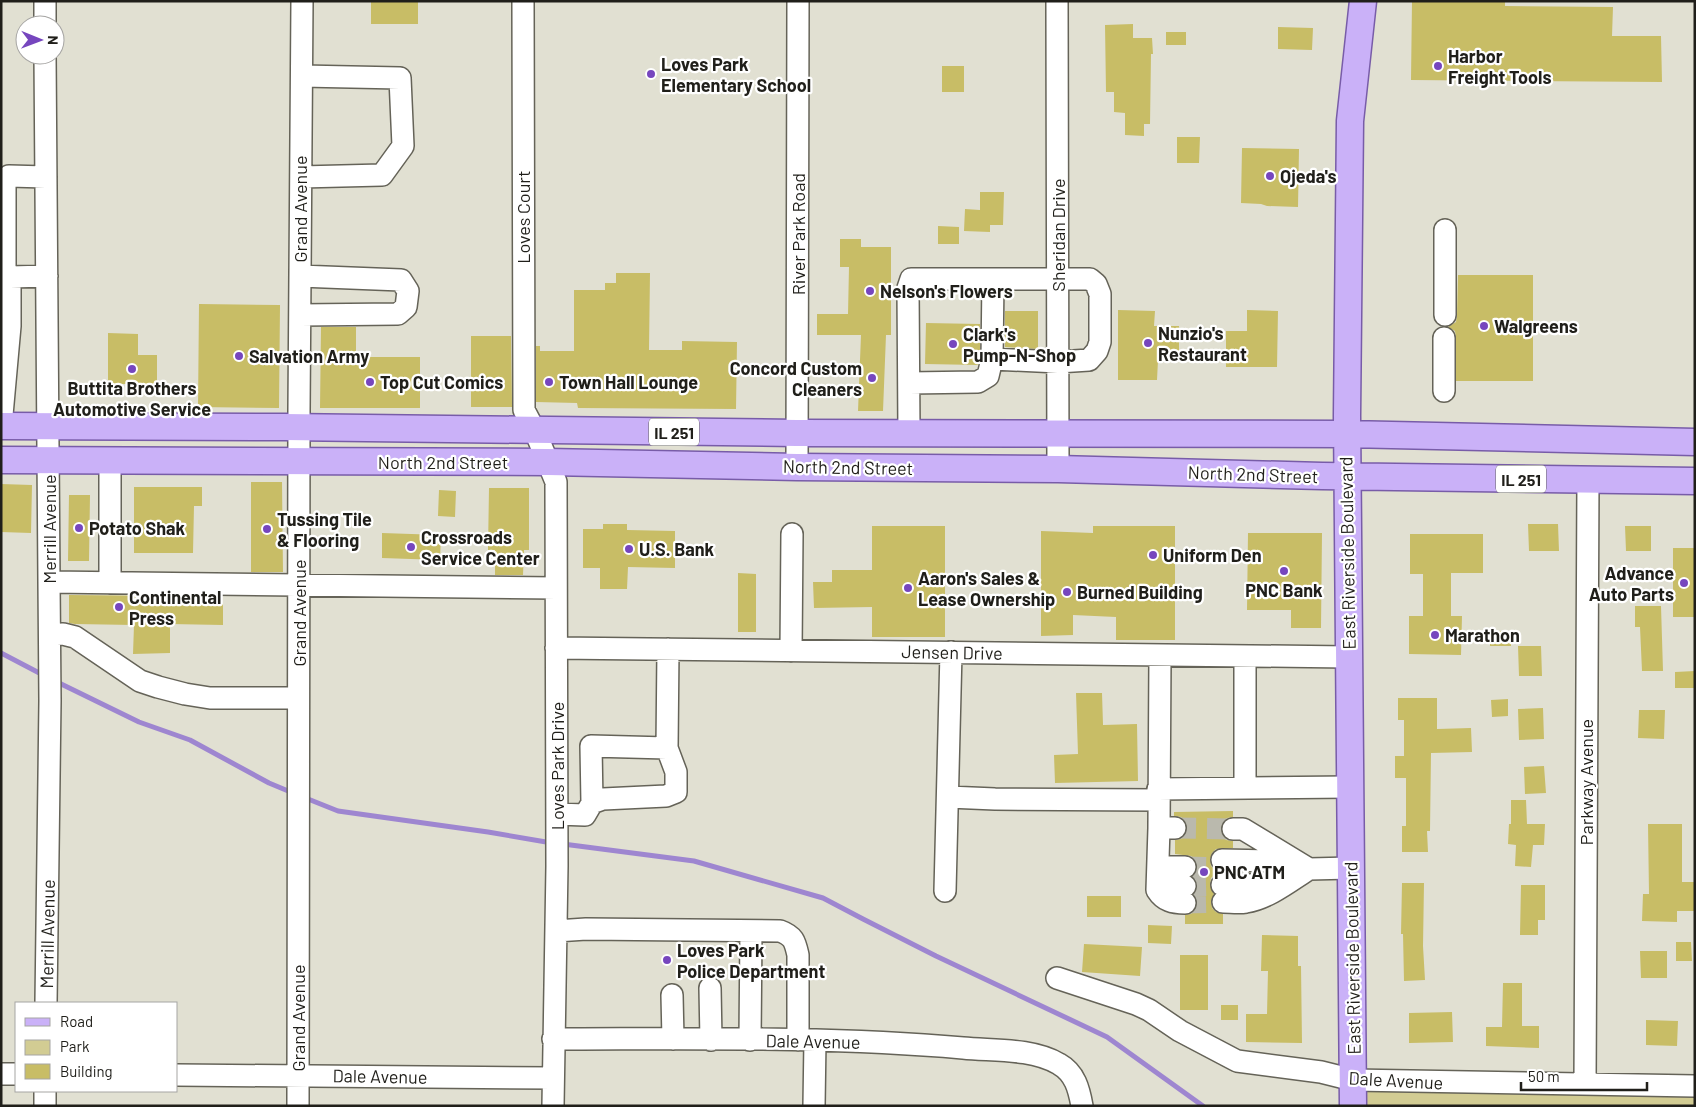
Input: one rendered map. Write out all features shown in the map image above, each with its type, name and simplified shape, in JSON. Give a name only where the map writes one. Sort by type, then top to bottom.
[{"type":"main road","name":"East Riverside Boulevard","points":[[1353,1106],[1346,434],[1350,120],[1363,1]]},
{"type":"main road","name":"North 2nd Street","points":[[1,426],[299,427],[797,433],[1346,434],[1695,442]]},
{"type":"main road","points":[[1662,441],[1662,480]]},
{"type":"main road","name":"North 2nd Street","points":[[1,460],[548,462],[1695,481]]},
{"type":"street","points":[[45,1],[45,15]]},
{"type":"street","name":"Grand Avenue","points":[[298,1106],[298,584],[302,1]]},
{"type":"street","name":"Loves Court","points":[[523,1],[524,410],[535,431]]},
{"type":"street","name":"River Park Road","points":[[797,466],[798,1]]},
{"type":"street","name":"Sheridan Drive","points":[[1057,1],[1058,469]]},
{"type":"street","name":"Merrill Avenue","points":[[45,65],[50,644],[46,1002]]},
{"type":"street","points":[[301,177],[382,175],[404,146],[400,78],[302,76]]},
{"type":"street","points":[[1,426],[10,326],[10,277],[5,272],[5,182],[9,176],[46,177]]},
{"type":"street","points":[[1445,230],[1445,315]]},
{"type":"street","points":[[10,277],[47,276]]},
{"type":"street","points":[[300,276],[401,280],[408,292],[406,307],[398,314],[300,315]]},
{"type":"street","points":[[909,433],[908,288],[911,279],[1090,279],[1096,284],[1100,294],[1100,342],[1097,351],[1089,360],[1058,362],[992,359]]},
{"type":"street","points":[[909,383],[978,382],[988,376],[992,359],[993,279]]},
{"type":"street","points":[[1444,338],[1444,391]]},
{"type":"street","name":"Loves Park Drive","points":[[535,431],[556,482],[557,866],[553,1106]]},
{"type":"street","points":[[110,461],[110,583]]},
{"type":"street","name":"Parkway Avenue","points":[[1585,1084],[1588,480]]},
{"type":"street","points":[[791,651],[792,534]]},
{"type":"street","points":[[49,582],[556,588]]},
{"type":"street","points":[[50,644],[63,634],[75,637],[140,681],[185,694],[210,698],[298,698]]},
{"type":"street","name":"Jensen Drive","points":[[556,648],[1348,657]]},
{"type":"street","points":[[592,803],[602,800],[666,796],[676,792],[676,772],[667,748],[668,649]]},
{"type":"street","points":[[945,890],[951,652]]},
{"type":"street","points":[[1160,655],[1158,794],[1167,828],[1158,875],[1185,881]]},
{"type":"street","points":[[1245,656],[1245,788]]},
{"type":"street","points":[[557,818],[585,815],[592,803],[590,746],[667,748]]},
{"type":"street","points":[[948,797],[995,800],[1158,794],[1245,788],[1350,786]]},
{"type":"street","points":[[1232,829],[1243,829],[1295,868]]},
{"type":"street","points":[[1295,868],[1268,894],[1256,900],[1245,902],[1222,881],[1295,868],[1351,868]]},
{"type":"street","points":[[556,931],[586,929],[780,931],[790,934],[796,944],[798,955],[814,1106]]},
{"type":"street","points":[[750,1040],[751,931]]},
{"type":"street","name":"Dale Avenue","points":[[1057,978],[1136,1004],[1149,1010],[1180,1031],[1238,1061],[1320,1072],[1353,1080],[1695,1086]]},
{"type":"street","points":[[710,988],[711,1040]]},
{"type":"street","points":[[672,995],[673,1039]]},
{"type":"street","name":"Dale Avenue","points":[[553,1039],[807,1040],[941,1046],[1020,1053],[1039,1056],[1069,1071],[1075,1080],[1082,1106]]},
{"type":"street","points":[[1,1074],[15,1074]]},
{"type":"street","name":"Dale Avenue","points":[[178,1075],[553,1078]]},
{"type":"street","points":[[45,1092],[45,1106]]},
{"type":"green space","points":[[1353,1080],[1695,1087],[1695,1106],[1353,1106]]},
{"type":"building","points":[[371,1],[418,1],[418,24],[371,24]]},
{"type":"building","points":[[1412,1],[1505,1],[1505,6],[1613,7],[1612,36],[1661,36],[1662,82],[1411,80]]},
{"type":"building","points":[[1133,24],[1133,38],[1152,38],[1150,124],[1144,124],[1144,136],[1125,135],[1125,113],[1114,112],[1114,92],[1106,92],[1105,25]]},
{"type":"building","points":[[1278,27],[1313,28],[1312,50],[1278,49]]},
{"type":"building","points":[[1166,32],[1186,32],[1186,45],[1166,45]]},
{"type":"building","points":[[942,66],[964,66],[964,92],[942,92]]},
{"type":"building","points":[[1177,137],[1200,137],[1199,163],[1177,163]]},
{"type":"building","name":"Ojeda's","points":[[1242,148],[1299,149],[1298,207],[1241,203]]},
{"type":"building","points":[[980,192],[1004,192],[1003,225],[990,225],[990,232],[964,231],[965,209],[980,210]]},
{"type":"building","points":[[938,226],[959,227],[959,244],[938,244]]},
{"type":"building","name":"Nelson's Flowers","points":[[840,239],[861,239],[861,247],[891,247],[891,335],[886,335],[883,411],[858,411],[861,335],[817,335],[817,314],[848,314],[849,267],[840,267]]},
{"type":"building","points":[[616,273],[650,273],[649,350],[682,350],[682,341],[737,342],[736,409],[578,408],[577,403],[536,402],[536,346],[540,346],[540,351],[574,351],[574,290],[605,290],[605,283],[616,283]]},
{"type":"building","name":"Walgreens","points":[[1458,275],[1533,275],[1533,381],[1456,381],[1455,331],[1448,327],[1456,322]]},
{"type":"building","name":"Salvation Army","points":[[199,304],[280,305],[279,408],[198,407]]},
{"type":"building","name":"Nunzio's Restaurant","points":[[1118,310],[1155,311],[1154,326],[1179,326],[1179,360],[1158,360],[1157,380],[1118,380]]},
{"type":"building","points":[[1247,310],[1278,311],[1277,367],[1226,367],[1226,331],[1247,331]]},
{"type":"building","points":[[1005,311],[1038,311],[1038,349],[1005,347]]},
{"type":"building","name":"Clark's Pump-N-Shop","points":[[926,323],[980,324],[980,357],[978,365],[925,364]]},
{"type":"building","name":"Top Cut Comics","points":[[321,327],[356,327],[356,357],[420,357],[420,408],[320,408]]},
{"type":"building","name":"Buttita Brothers Automotive Service","points":[[108,333],[138,334],[138,355],[157,355],[157,384],[108,384]]},
{"type":"building","points":[[471,336],[511,336],[512,407],[471,407]]},
{"type":"building","name":"Tussing Tile & Flooring","points":[[251,482],[282,482],[283,572],[251,572]]},
{"type":"building","points":[[1,484],[32,485],[31,533],[1,532]]},
{"type":"building","points":[[134,487],[202,487],[202,506],[194,506],[193,553],[134,553]]},
{"type":"building","points":[[489,488],[529,488],[529,550],[524,550],[523,575],[495,575],[495,550],[488,550]]},
{"type":"building","points":[[439,490],[456,491],[455,517],[438,516]]},
{"type":"building","name":"Potato Shak","points":[[69,495],[90,495],[89,561],[68,561]]},
{"type":"building","name":"U.S. Bank","points":[[603,524],[627,524],[627,530],[675,531],[675,568],[628,567],[627,589],[600,589],[600,568],[583,568],[583,529],[603,529]]},
{"type":"building","points":[[1528,524],[1558,524],[1559,551],[1529,551]]},
{"type":"building","name":"Aaron's Sales & Lease Ownership","points":[[872,526],[945,526],[945,637],[872,637],[872,607],[814,608],[813,582],[832,582],[832,570],[872,570]]},
{"type":"building","points":[[1093,526],[1175,526],[1175,640],[1116,640],[1116,617],[1073,615],[1073,635],[1041,636],[1041,531],[1093,533]]},
{"type":"building","points":[[1625,526],[1651,526],[1651,551],[1626,551]]},
{"type":"building","name":"Crossroads Service Center","points":[[382,533],[441,535],[440,560],[382,558]]},
{"type":"building","name":"PNC Bank","points":[[1248,533],[1322,533],[1321,628],[1291,628],[1291,610],[1247,610]]},
{"type":"building","name":"Marathon","points":[[1410,534],[1483,534],[1483,573],[1451,573],[1451,616],[1462,616],[1461,655],[1409,654],[1409,616],[1423,616],[1423,574],[1410,574]]},
{"type":"building","name":"Advance Auto Parts","points":[[1673,548],[1695,548],[1695,617],[1673,617]]},
{"type":"building","points":[[738,573],[756,574],[756,632],[738,632]]},
{"type":"building","name":"Continental Press","points":[[69,595],[169,596],[170,605],[223,604],[223,625],[170,624],[170,653],[133,654],[134,625],[69,623]]},
{"type":"building","points":[[1635,606],[1661,606],[1663,671],[1642,671],[1640,627],[1635,627]]},
{"type":"building","points":[[1490,631],[1511,631],[1511,646],[1490,646]]},
{"type":"building","points":[[1518,646],[1541,646],[1542,676],[1519,676]]},
{"type":"building","points":[[1695,671],[1695,688],[1675,688],[1675,672]]},
{"type":"building","points":[[1076,693],[1102,693],[1103,725],[1137,724],[1138,781],[1055,783],[1054,755],[1078,754]]},
{"type":"building","points":[[1398,698],[1437,698],[1437,729],[1471,728],[1472,752],[1431,753],[1430,831],[1427,831],[1428,852],[1402,852],[1402,826],[1406,826],[1406,778],[1395,778],[1395,756],[1404,756],[1404,720],[1398,720]]},
{"type":"building","points":[[1508,699],[1508,716],[1492,717],[1491,700]]},
{"type":"building","points":[[1543,708],[1544,739],[1519,740],[1518,709]]},
{"type":"building","points":[[1639,710],[1665,710],[1664,739],[1638,738]]},
{"type":"building","points":[[1544,766],[1546,793],[1525,794],[1524,767]]},
{"type":"building","points":[[1511,800],[1526,800],[1527,824],[1545,824],[1544,845],[1533,845],[1531,867],[1515,866],[1516,845],[1508,844],[1509,824],[1511,824]]},
{"type":"building","name":"PNC ATM","points":[[1233,811],[1233,817],[1227,818],[1222,822],[1221,829],[1222,835],[1226,840],[1233,841],[1233,848],[1216,849],[1210,859],[1211,866],[1216,871],[1222,872],[1211,878],[1210,885],[1214,894],[1211,901],[1212,908],[1216,912],[1223,914],[1223,924],[1185,924],[1185,915],[1191,914],[1197,904],[1194,895],[1197,881],[1193,876],[1196,873],[1197,867],[1196,860],[1191,856],[1175,854],[1175,840],[1181,839],[1186,835],[1187,828],[1186,821],[1181,817],[1174,816],[1174,812]]},
{"type":"building","points":[[1648,824],[1682,824],[1682,882],[1695,882],[1695,911],[1677,911],[1677,922],[1642,921],[1643,894],[1649,894]]},
{"type":"building","points":[[1402,883],[1424,883],[1423,946],[1425,980],[1404,981],[1403,934],[1401,934]]},
{"type":"building","points":[[1521,885],[1545,885],[1545,920],[1538,920],[1538,935],[1520,935]]},
{"type":"building","points":[[1087,896],[1121,896],[1121,917],[1087,917]]},
{"type":"building","points":[[1148,925],[1172,926],[1171,944],[1148,943]]},
{"type":"building","points":[[1262,935],[1298,936],[1298,966],[1301,966],[1302,1043],[1246,1042],[1246,1014],[1267,1014],[1268,971],[1261,971]]},
{"type":"building","points":[[1676,942],[1691,942],[1692,961],[1676,961]]},
{"type":"building","points":[[1084,944],[1142,947],[1140,976],[1082,972]]},
{"type":"building","points":[[1640,951],[1667,951],[1667,978],[1641,978]]},
{"type":"building","points":[[1180,955],[1208,955],[1208,1010],[1180,1010]]},
{"type":"building","points":[[1503,983],[1522,983],[1522,1026],[1539,1026],[1539,1048],[1486,1046],[1486,1027],[1502,1027]]},
{"type":"building","points":[[1221,1005],[1238,1005],[1238,1020],[1221,1020]]},
{"type":"building","points":[[1452,1012],[1453,1042],[1409,1043],[1409,1013]]},
{"type":"building","points":[[1646,1020],[1678,1021],[1677,1046],[1646,1045]]},
{"type":"waterway","points":[[1,653],[45,676]]},
{"type":"waterway","points":[[55,681],[139,722],[190,740],[269,783],[293,793]]},
{"type":"waterway","points":[[303,797],[338,811],[552,843]]},
{"type":"waterway","points":[[563,844],[694,861],[823,898],[936,956],[1107,1037],[1203,1106]]},
{"type":"tunnel","points":[[1175,828],[1233,829]]},
{"type":"tunnel","points":[[1185,867],[1222,868]]},
{"type":"tunnel","points":[[1185,886],[1222,885]]},
{"type":"tunnel","points":[[1185,903],[1223,902]]},
{"type":"place","name":"Harbor Freight Tools","points":[[1438,66]]},
{"type":"place","name":"Loves Park Elementary School","points":[[651,74]]},
{"type":"place","name":"Ojeda's","points":[[1270,176]]},
{"type":"place","name":"Nelson's Flowers","points":[[870,291]]},
{"type":"place","name":"Walgreens","points":[[1484,326]]},
{"type":"place","name":"Nunzio's Restaurant","points":[[1148,343]]},
{"type":"place","name":"Clark's Pump-N-Shop","points":[[953,344]]},
{"type":"place","name":"Salvation Army","points":[[239,356]]},
{"type":"place","name":"Buttita Brothers Automotive Service","points":[[132,369]]},
{"type":"place","name":"Concord Custom Cleaners","points":[[872,378]]},
{"type":"place","name":"Top Cut Comics","points":[[370,382]]},
{"type":"place","name":"Town Hall Lounge","points":[[549,382]]},
{"type":"place","name":"Potato Shak","points":[[79,528]]},
{"type":"place","name":"Tussing Tile & Flooring","points":[[267,529]]},
{"type":"place","name":"Crossroads Service Center","points":[[411,547]]},
{"type":"place","name":"U.S. Bank","points":[[629,549]]},
{"type":"place","name":"Uniform Den","points":[[1153,555]]},
{"type":"place","name":"PNC Bank","points":[[1284,571]]},
{"type":"place","name":"Advance Auto Parts","points":[[1684,583]]},
{"type":"place","name":"Aaron's Sales & Lease Ownership","points":[[908,588]]},
{"type":"place","name":"Burned Building","points":[[1067,592]]},
{"type":"place","name":"Continental Press","points":[[119,607]]},
{"type":"place","name":"Marathon","points":[[1435,635]]},
{"type":"place","name":"PNC ATM","points":[[1204,872]]},
{"type":"place","name":"Loves Park Police Department","points":[[667,960]]}]
